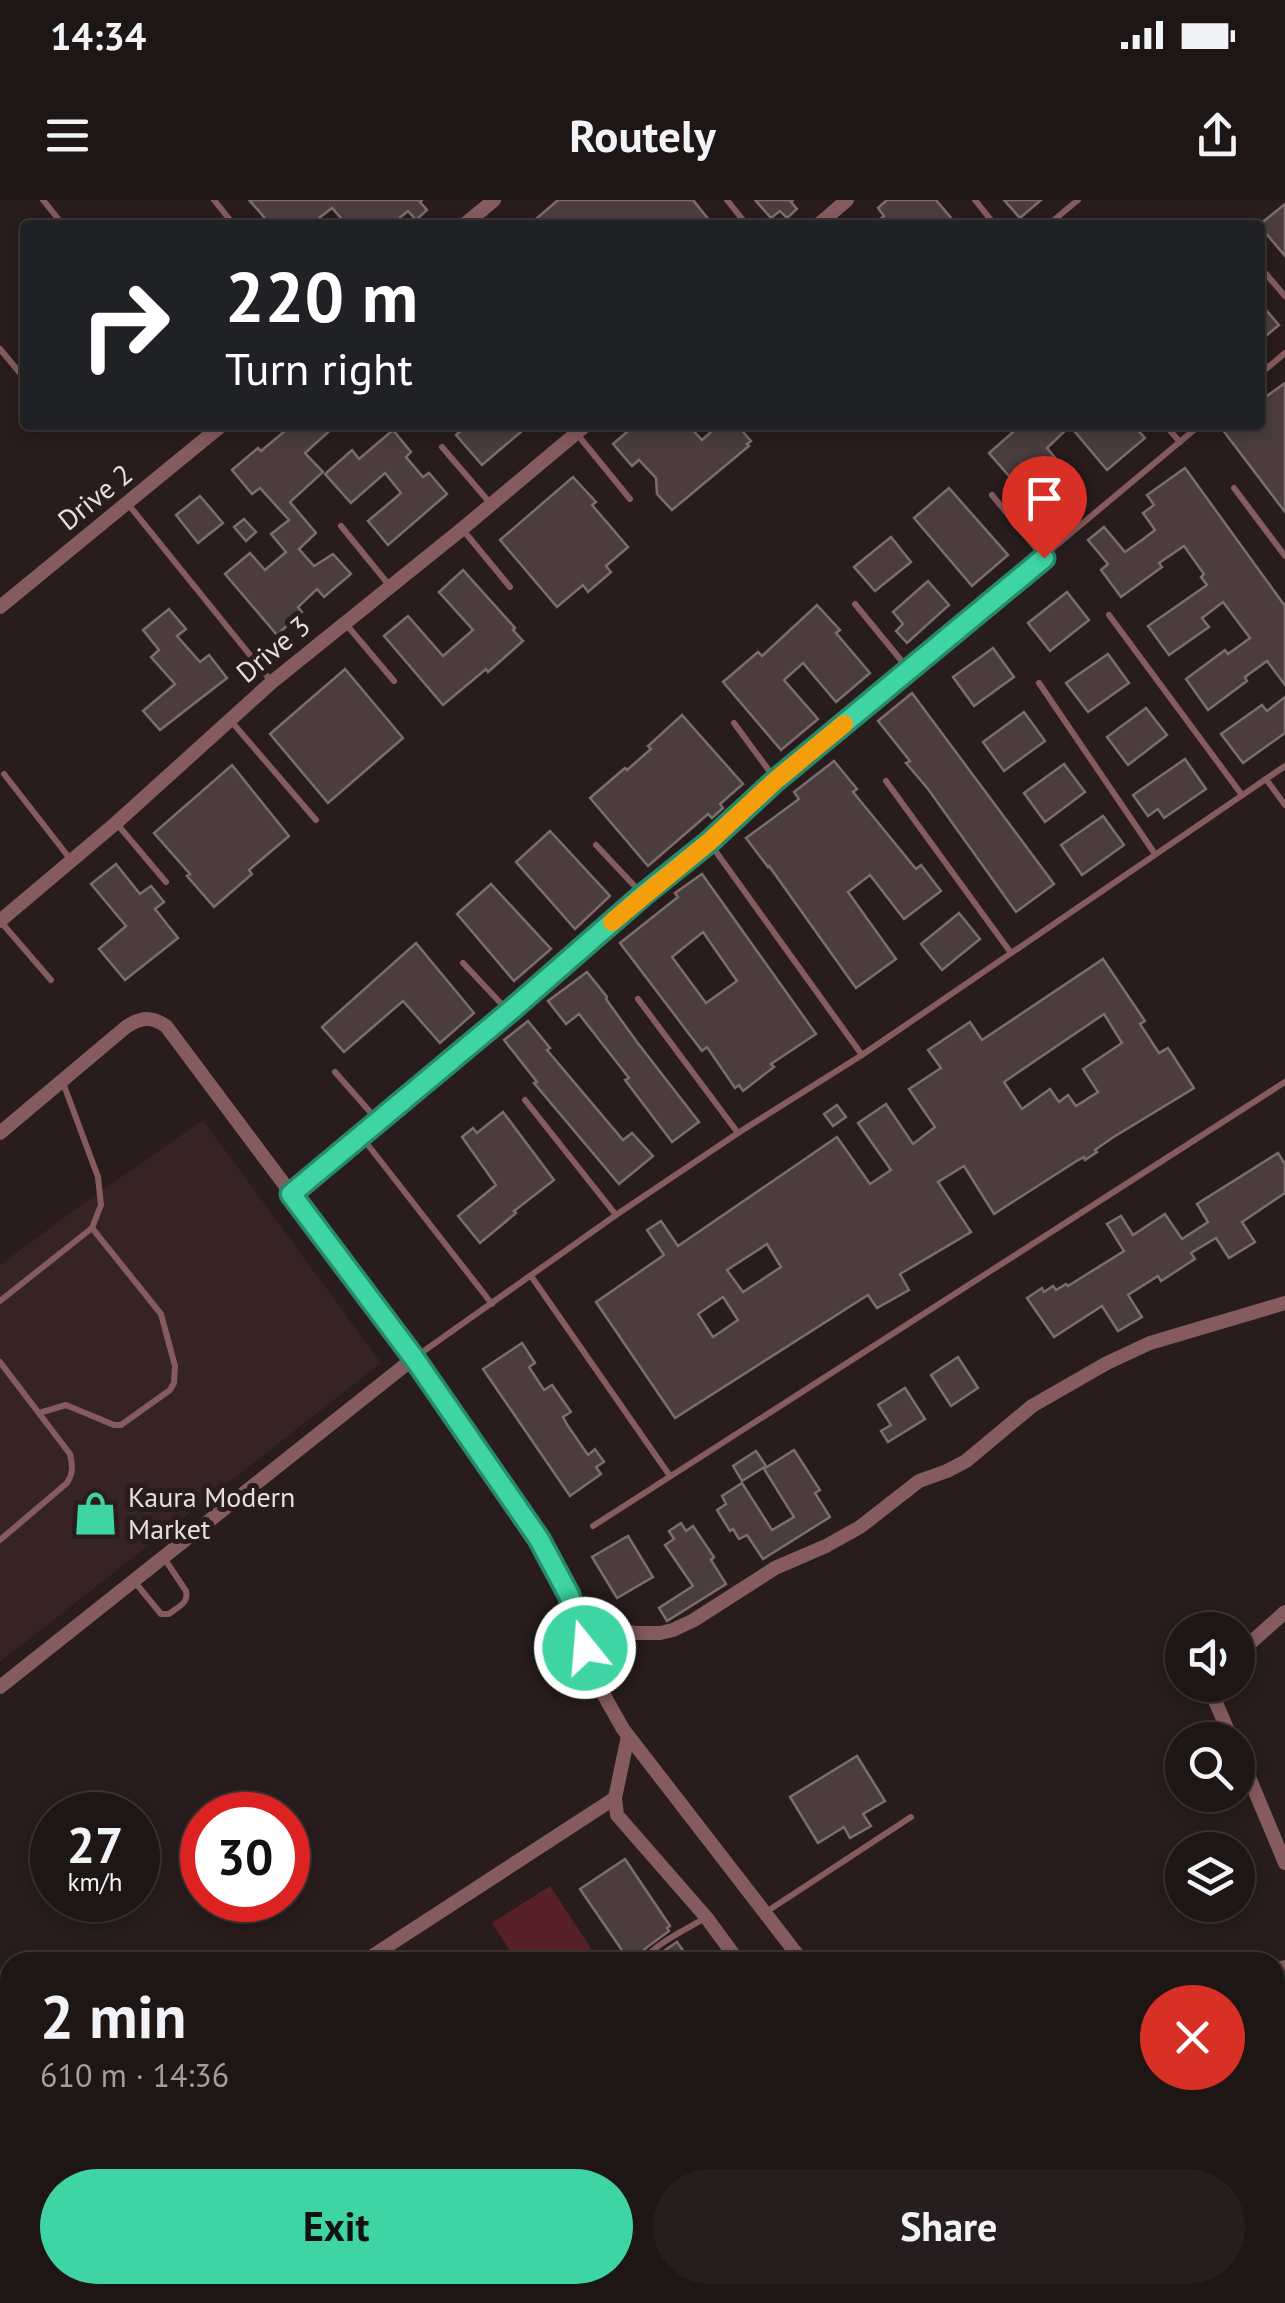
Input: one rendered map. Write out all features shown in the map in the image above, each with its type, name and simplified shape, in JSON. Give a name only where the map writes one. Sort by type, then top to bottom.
[{"type":"street","points":[[470,220],[494,200]]},
{"type":"street","points":[[824,220],[847,200]]},
{"type":"street","name":"Drive 2","points":[[0,607],[216,430]]},
{"type":"street","name":"Drive 3","points":[[0,921],[272,682],[462,530],[579,430]]},
{"type":"street","points":[[0,1133],[126,1027],[139,1019],[158,1020],[166,1026],[414,1358],[539,1539],[569,1595],[601,1690],[628,1736],[795,1952]]},
{"type":"street","points":[[578,1624],[636,1633],[673,1630],[775,1568],[860,1527],[919,1481],[966,1461],[1032,1406],[1107,1363],[1150,1343],[1285,1303]]},
{"type":"street","points":[[0,1687],[414,1358]]},
{"type":"street","points":[[1255,1639],[1285,1612]]},
{"type":"street","points":[[628,1736],[615,1798],[617,1815],[732,1952]]},
{"type":"street","points":[[1255,1792],[1285,1863]]},
{"type":"street","points":[[378,1952],[615,1798]]},
{"type":"lane","points":[[43,200],[59,220]]},
{"type":"lane","points":[[214,200],[230,220]]},
{"type":"lane","points":[[728,200],[744,220]]},
{"type":"lane","points":[[975,200],[991,220]]},
{"type":"lane","points":[[1054,220],[1078,200]]},
{"type":"lane","points":[[1265,273],[1285,296]]},
{"type":"lane","points":[[0,349],[20,373]]},
{"type":"lane","points":[[1265,370],[1285,352]]},
{"type":"lane","points":[[582,430],[630,499]]},
{"type":"lane","points":[[1169,430],[1180,442]]},
{"type":"lane","points":[[291,1194],[1194,430]]},
{"type":"lane","points":[[442,447],[491,504]]},
{"type":"lane","points":[[1234,488],[1285,556]]},
{"type":"lane","points":[[992,495],[1044,558]]},
{"type":"lane","points":[[127,503],[272,682]]},
{"type":"lane","points":[[341,526],[390,586]]},
{"type":"lane","points":[[462,530],[510,586]]},
{"type":"lane","points":[[855,604],[909,670]]},
{"type":"lane","points":[[1109,615],[1242,795]]},
{"type":"lane","points":[[344,622],[394,681]]},
{"type":"lane","points":[[1039,682],[1155,854]]},
{"type":"lane","points":[[230,720],[316,820]]},
{"type":"lane","points":[[734,723],[776,780]]},
{"type":"lane","points":[[414,1358],[616,1215],[862,1055],[1285,766]]},
{"type":"lane","points":[[4,774],[71,861]]},
{"type":"lane","points":[[1266,779],[1285,805]]},
{"type":"lane","points":[[886,780],[1010,953]]},
{"type":"lane","points":[[116,823],[166,882]]},
{"type":"lane","points":[[709,842],[862,1055]]},
{"type":"lane","points":[[596,845],[643,895]]},
{"type":"lane","points":[[0,921],[51,980]]},
{"type":"lane","points":[[463,963],[509,1012]]},
{"type":"lane","points":[[638,998],[738,1134]]},
{"type":"lane","points":[[335,1072],[379,1122]]},
{"type":"lane","points":[[0,1301],[92,1228],[101,1205],[98,1178],[62,1080]]},
{"type":"lane","points":[[593,1526],[1285,1082]]},
{"type":"lane","points":[[526,1100],[616,1215]]},
{"type":"lane","points":[[361,1136],[492,1304]]},
{"type":"lane","points":[[39,1412],[66,1405],[121,1425],[170,1390],[174,1383],[175,1366],[162,1314],[92,1228]]},
{"type":"lane","points":[[531,1276],[670,1476]]},
{"type":"lane","points":[[0,1362],[70,1454],[72,1476],[0,1540]]},
{"type":"lane","points":[[133,1580],[164,1615],[169,1614],[186,1600],[186,1591],[164,1556]]},
{"type":"lane","points":[[765,1913],[911,1817]]},
{"type":"lane","points":[[651,1952],[706,1917]]},
{"type":"shaded area","name":"Kaura Modern Market","points":[[203,1120],[381,1363],[0,1662],[0,1265]]},
{"type":"shaded area","points":[[550,1886],[593,1952],[511,1952],[492,1923]]},
{"type":"building","points":[[249,200],[422,200],[427,210],[416,220],[408,211],[397,220],[343,220],[332,208],[316,220],[267,220]]},
{"type":"building","points":[[558,200],[693,200],[709,220],[535,220]]},
{"type":"building","points":[[755,200],[793,200],[797,209],[787,218],[780,211],[771,218]]},
{"type":"building","points":[[887,200],[936,200],[953,220],[879,220],[884,216],[878,208]]},
{"type":"building","points":[[1004,200],[1041,200],[1020,218]]},
{"type":"building","points":[[1285,204],[1285,256],[1265,232],[1265,220]]},
{"type":"building","points":[[1265,309],[1279,325],[1265,337]]},
{"type":"building","points":[[1285,383],[1285,512],[1223,430],[1265,430],[1265,397]]},
{"type":"building","points":[[286,430],[330,430],[305,453],[323,472],[290,502],[316,533],[299,549],[314,566],[333,554],[351,574],[324,597],[317,589],[298,607],[302,612],[277,635],[225,574],[250,553],[265,570],[286,552],[271,534],[289,520],[260,488],[252,494],[232,470],[258,448],[261,451]]},
{"type":"building","points":[[393,430],[411,452],[406,457],[423,477],[429,473],[447,494],[388,545],[368,521],[401,493],[385,473],[351,503],[325,474],[352,450],[359,459]]},
{"type":"building","points":[[462,430],[523,430],[482,465],[456,435]]},
{"type":"building","points":[[629,430],[693,430],[702,440],[713,430],[741,430],[751,441],[672,510],[657,494],[656,478],[639,460],[632,466],[613,444]]},
{"type":"building","points":[[1015,430],[1066,430],[1047,448],[1084,492],[1048,521],[989,453]]},
{"type":"building","points":[[1073,430],[1138,430],[1145,438],[1107,470]]},
{"type":"building","points":[[1185,468],[1285,606],[1285,685],[1267,661],[1208,710],[1186,679],[1225,650],[1228,654],[1250,638],[1223,602],[1202,618],[1209,627],[1169,655],[1148,626],[1207,585],[1201,577],[1204,574],[1184,546],[1121,597],[1101,570],[1108,564],[1088,540],[1104,527],[1125,552],[1142,540],[1155,530],[1143,513],[1154,505],[1147,495]]},
{"type":"building","points":[[573,477],[628,547],[606,566],[611,572],[588,592],[583,585],[557,607],[500,540]]},
{"type":"building","points":[[949,488],[1008,555],[972,586],[914,518]]},
{"type":"building","points":[[200,496],[223,523],[198,543],[176,515]]},
{"type":"building","points":[[244,519],[256,532],[246,541],[234,527]]},
{"type":"building","points":[[891,537],[911,562],[875,591],[854,567]]},
{"type":"building","points":[[463,570],[523,641],[443,705],[384,636],[408,616],[443,656],[473,630],[439,592]]},
{"type":"building","points":[[928,581],[949,605],[907,643],[896,631],[903,624],[893,612]]},
{"type":"building","points":[[1067,592],[1089,620],[1050,651],[1028,623]]},
{"type":"building","points":[[817,605],[870,673],[836,702],[803,663],[784,680],[818,719],[781,750],[723,682],[758,652],[762,656]]},
{"type":"building","points":[[169,609],[186,629],[177,636],[200,662],[209,655],[227,678],[160,730],[143,711],[175,684],[151,657],[159,650],[143,630]]},
{"type":"building","points":[[993,648],[1014,677],[974,706],[953,677]]},
{"type":"building","points":[[1108,654],[1129,683],[1088,712],[1066,683]]},
{"type":"building","points":[[345,669],[403,738],[328,803],[270,734]]},
{"type":"building","points":[[912,693],[1054,884],[1016,912],[878,721]]},
{"type":"building","points":[[1285,697],[1285,733],[1243,763],[1221,734],[1262,705],[1267,711]]},
{"type":"building","points":[[1146,708],[1167,735],[1128,765],[1107,737]]},
{"type":"building","points":[[1024,712],[1045,741],[1004,771],[983,742]]},
{"type":"building","points":[[682,715],[743,784],[720,804],[723,808],[712,818],[708,814],[648,866],[590,798],[651,749],[648,746]]},
{"type":"building","points":[[1185,759],[1206,789],[1164,818],[1158,809],[1148,816],[1133,795]]},
{"type":"building","points":[[834,761],[857,789],[853,792],[916,869],[921,865],[941,891],[904,919],[870,875],[848,892],[896,959],[856,988],[746,838],[799,799],[794,792]]},
{"type":"building","points":[[1064,764],[1085,792],[1045,822],[1024,793]]},
{"type":"building","points":[[232,765],[289,836],[214,907],[154,833]]},
{"type":"building","points":[[1103,816],[1124,845],[1082,875],[1061,845]]},
{"type":"building","points":[[550,831],[610,896],[575,929],[516,862]]},
{"type":"building","points":[[116,864],[140,894],[151,886],[164,902],[155,909],[178,938],[125,980],[99,949],[126,926],[91,884]]},
{"type":"building","points":[[702,874],[816,1034],[771,1064],[774,1067],[743,1091],[739,1085],[735,1088],[707,1047],[702,1051],[620,943],[678,897],[675,893]],"holes":[[[703,932],[737,981],[706,1003],[672,957]]]},
{"type":"building","points":[[491,884],[551,949],[514,981],[457,914]]},
{"type":"building","points":[[959,913],[980,939],[942,970],[921,944]]},
{"type":"building","points":[[416,943],[474,1013],[440,1043],[403,1001],[344,1052],[322,1027]]},
{"type":"building","points":[[1103,959],[1145,1021],[1140,1024],[1159,1053],[1168,1048],[1194,1088],[994,1214],[964,1166],[938,1182],[971,1232],[900,1274],[909,1290],[877,1308],[868,1295],[675,1418],[596,1302],[664,1255],[647,1230],[661,1221],[678,1246],[837,1137],[870,1184],[891,1170],[858,1123],[886,1104],[913,1144],[935,1127],[909,1089],[941,1068],[928,1050],[970,1022],[982,1040]],"holes":[[[1104,1014],[1122,1043],[1083,1069],[1098,1092],[1076,1106],[1068,1095],[1059,1102],[1050,1089],[1022,1109],[1004,1082]],[[767,1244],[781,1267],[743,1292],[727,1270]],[[723,1297],[738,1320],[713,1337],[698,1314]]]},
{"type":"building","points":[[587,972],[699,1122],[672,1142],[579,1014],[566,1024],[548,1001]]},
{"type":"building","points":[[528,1021],[550,1048],[547,1050],[623,1140],[632,1133],[653,1156],[619,1184],[534,1083],[537,1082],[504,1040]]},
{"type":"building","points":[[837,1105],[846,1117],[833,1126],[824,1114]]},
{"type":"building","points":[[503,1112],[554,1180],[480,1243],[458,1216],[496,1185],[462,1137],[473,1128],[477,1133]]},
{"type":"building","points":[[1278,1153],[1285,1164],[1285,1193],[1242,1222],[1255,1242],[1229,1258],[1216,1238],[1191,1253],[1195,1259],[1161,1281],[1158,1276],[1128,1295],[1142,1317],[1118,1331],[1102,1306],[1054,1337],[1027,1298],[1042,1288],[1044,1292],[1053,1286],[1056,1290],[1068,1286],[1124,1251],[1107,1224],[1121,1216],[1133,1235],[1165,1214],[1182,1239],[1208,1222],[1197,1204]]},
{"type":"building","points":[[522,1343],[535,1363],[529,1367],[544,1390],[552,1385],[571,1412],[563,1417],[568,1426],[588,1455],[595,1449],[604,1462],[596,1467],[601,1474],[570,1496],[483,1369]]},
{"type":"building","points":[[958,1357],[978,1388],[951,1406],[931,1375]]},
{"type":"building","points":[[905,1388],[925,1419],[888,1442],[881,1431],[891,1425],[878,1405]]},
{"type":"building","points":[[794,1450],[820,1490],[815,1493],[830,1517],[763,1559],[747,1535],[739,1539],[733,1529],[730,1531],[717,1510],[726,1504],[722,1496],[742,1483],[772,1530],[794,1517],[764,1469]]},
{"type":"building","points":[[756,1451],[766,1466],[742,1481],[733,1466]]},
{"type":"building","points":[[681,1523],[686,1531],[693,1526],[726,1584],[667,1621],[659,1608],[693,1586],[665,1545],[674,1539],[669,1531]]},
{"type":"building","points":[[628,1536],[653,1577],[617,1598],[592,1557]]},
{"type":"building","points":[[857,1756],[885,1801],[863,1814],[871,1826],[850,1838],[844,1827],[818,1843],[790,1797]]},
{"type":"building","points":[[625,1859],[670,1926],[669,1931],[641,1952],[623,1952],[580,1889]]},
{"type":"building","points":[[677,1942],[684,1952],[662,1952]]},
{"type":"slow traffic","points":[[612,922],[844,724]]},
{"type":"place","name":"Kaura Modern Market","points":[[95,1513]]},
{"type":"route","points":[[585,1648],[569,1595],[539,1539],[414,1358],[291,1194],[709,842],[776,780],[1044,558]]}]
